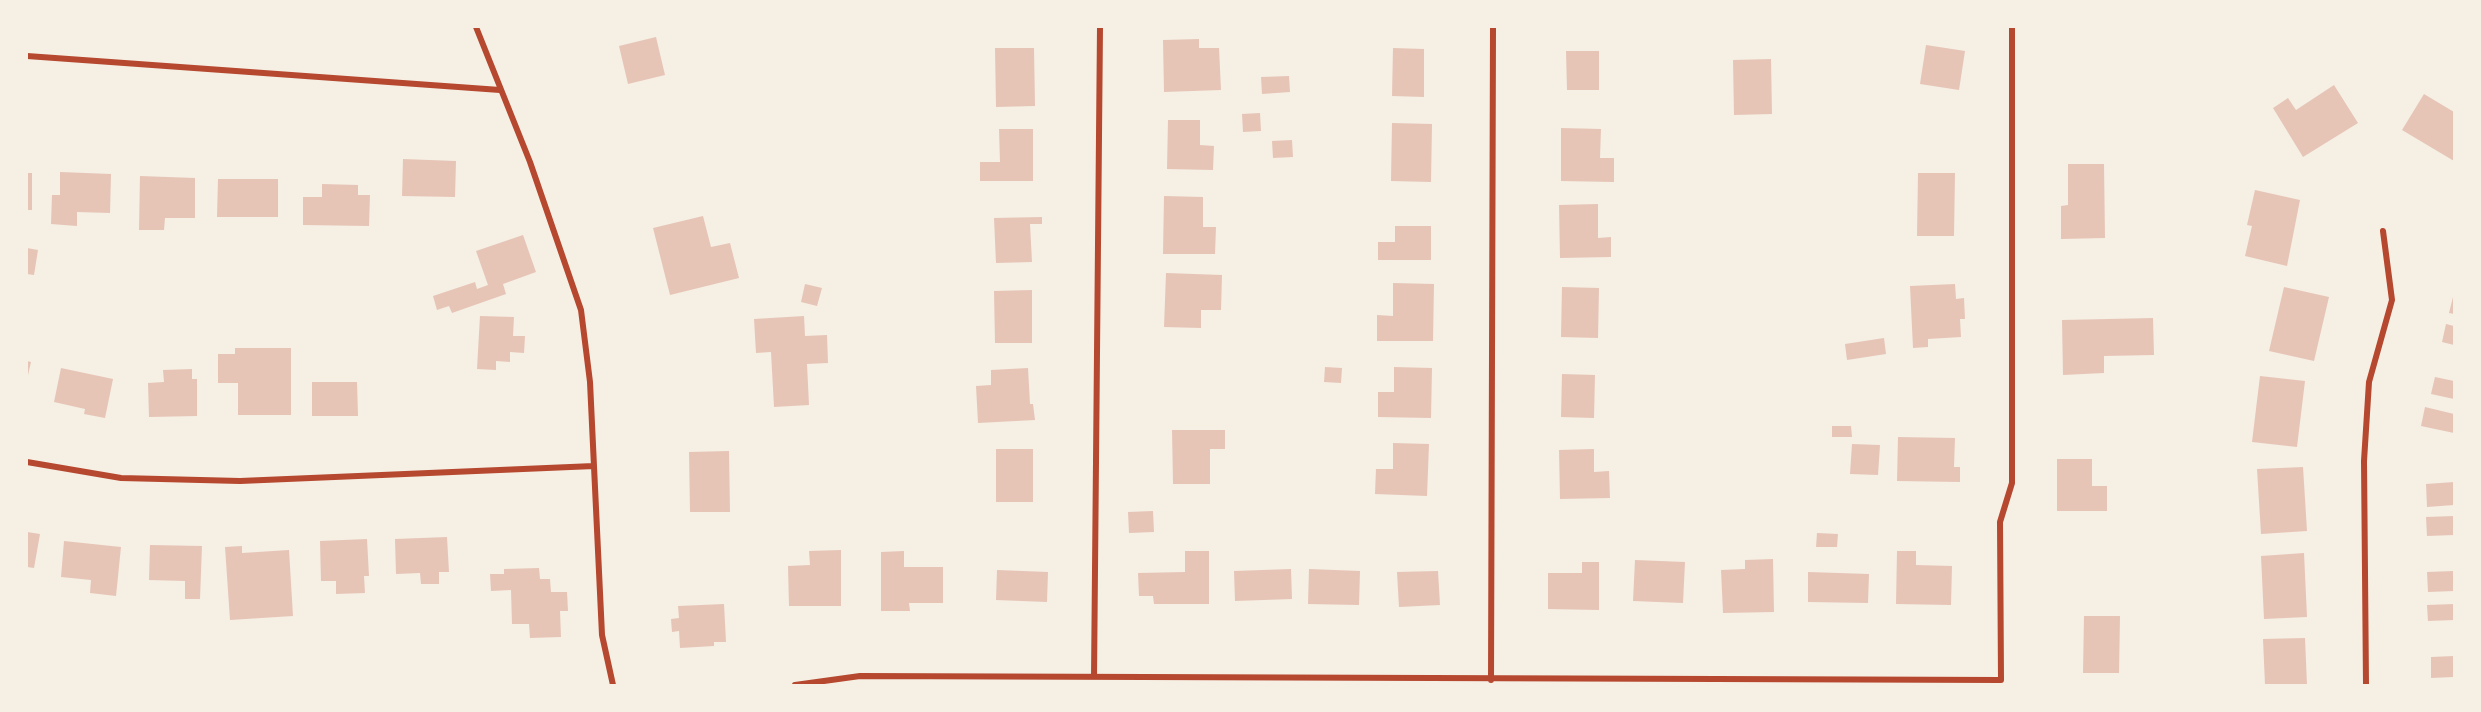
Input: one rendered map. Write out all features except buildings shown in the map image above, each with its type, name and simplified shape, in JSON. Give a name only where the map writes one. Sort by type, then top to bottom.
[{"type":"street","points":[[476,27],[530,162],[580,310],[590,382],[602,635],[613,685]]},
{"type":"street","points":[[1094,677],[1100,27]]},
{"type":"street","points":[[1491,680],[1493,27]]},
{"type":"street","points":[[795,685],[860,676],[2001,680],[2000,522],[2012,483],[2012,27]]},
{"type":"street","points":[[27,56],[500,90]]},
{"type":"street","points":[[2366,685],[2365,449],[2370,382],[2392,300],[2383,231]]},
{"type":"street","points":[[27,462],[121,477],[240,481],[594,466]]}]
